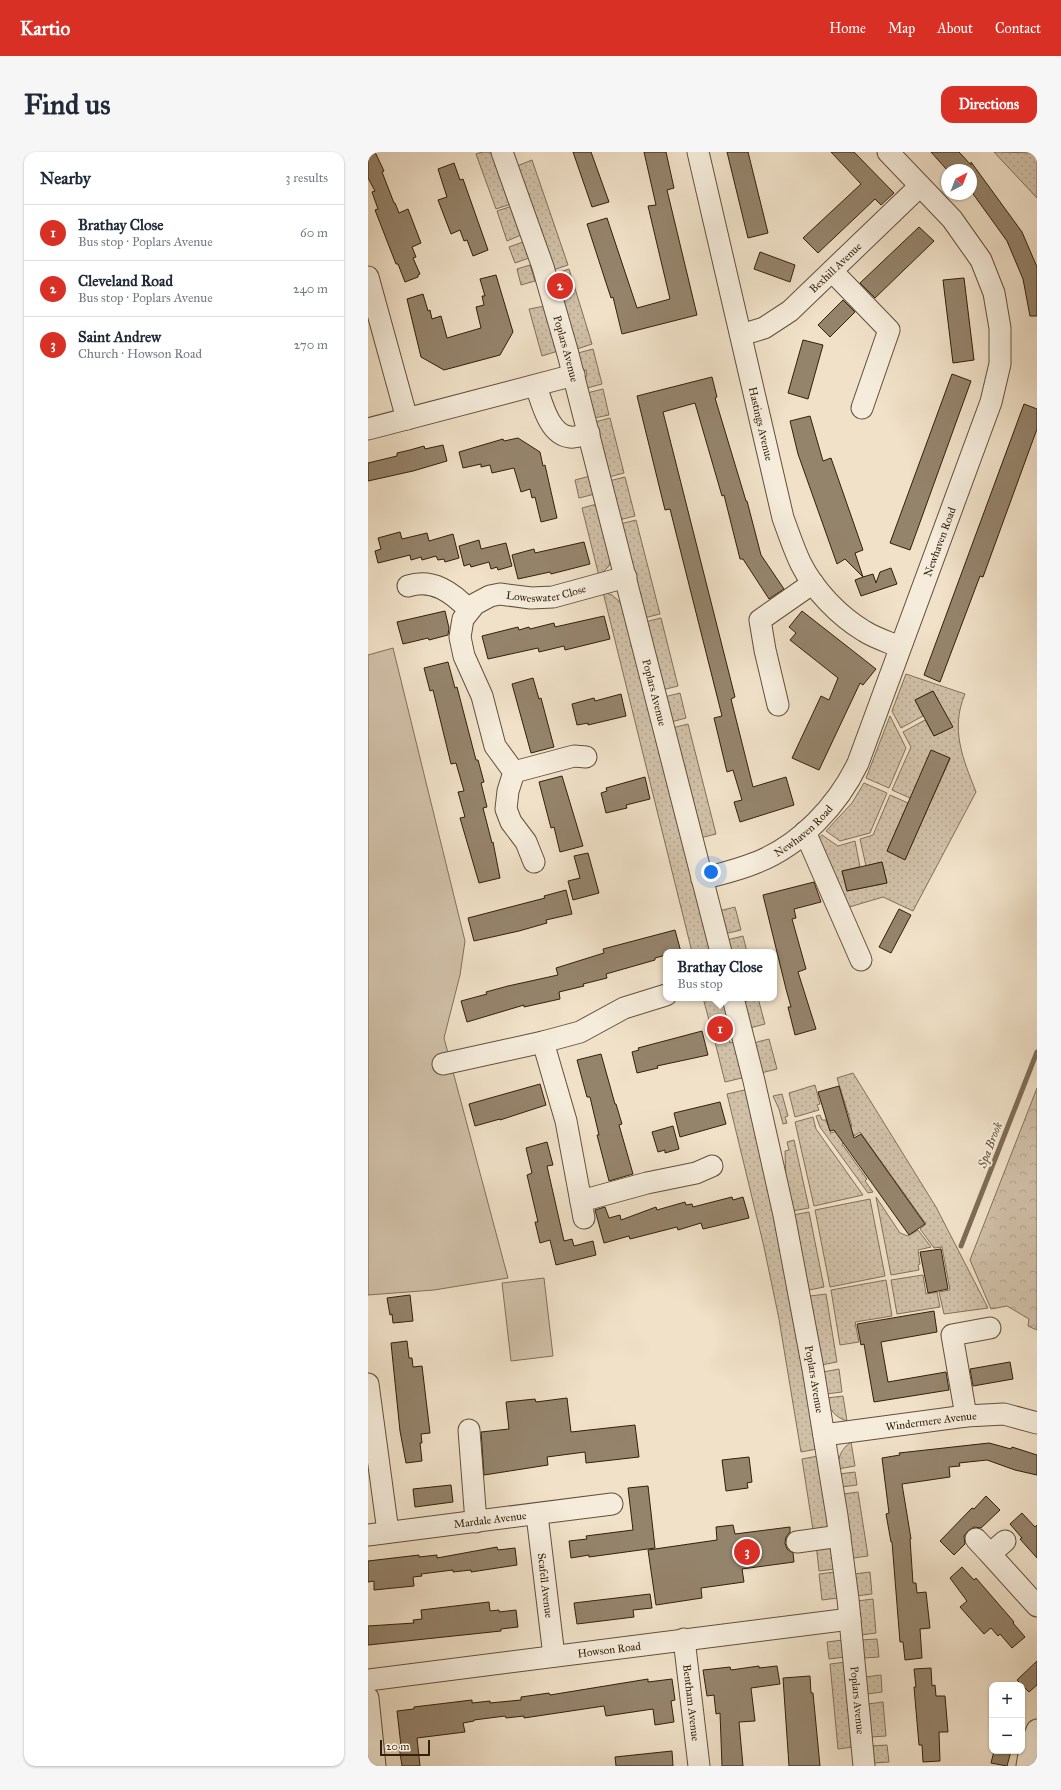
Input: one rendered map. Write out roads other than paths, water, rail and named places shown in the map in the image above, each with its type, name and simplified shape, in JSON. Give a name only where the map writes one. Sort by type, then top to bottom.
[{"type":"street","name":"Poplars Avenue","points":[[502,152],[543,267],[574,375],[720,949]]},
{"type":"street","name":"Hastings Avenue","points":[[698,152],[784,518],[802,566],[814,583],[848,620],[865,632],[900,647]]},
{"type":"street","name":"Newhaven Road","points":[[702,879],[757,863],[781,849],[805,832],[831,807],[852,775],[991,402],[1000,364],[1000,328],[994,293],[981,260],[952,219],[888,152]]},
{"type":"street","name":"Bexhill Avenue","points":[[741,335],[764,328],[790,311],[920,186]]},
{"type":"street","points":[[832,271],[889,330],[862,408]]},
{"type":"street","points":[[368,278],[407,419]]},
{"type":"street","points":[[368,429],[574,375]]},
{"type":"street","points":[[536,386],[547,417],[560,432],[571,437],[589,433]]},
{"type":"street","name":"Loweswater Close","points":[[469,610],[490,596],[510,594],[542,598],[574,592],[626,577]]},
{"type":"street","points":[[405,588],[424,583],[444,589],[469,610],[463,619],[461,627],[461,646],[482,696],[495,746],[514,772]]},
{"type":"street","points":[[778,704],[765,650],[760,620],[814,583]]},
{"type":"street","points":[[514,772],[574,756],[586,757]]},
{"type":"street","points":[[514,772],[508,791],[506,809],[511,822],[526,842],[535,866]]},
{"type":"street","points":[[805,832],[861,960]]},
{"type":"street","points":[[455,1061],[543,1042],[580,1032],[624,1008],[663,996]]},
{"type":"street","name":"Poplars Avenue","points":[[734,1001],[754,1081],[784,1215],[824,1435],[840,1536],[850,1619],[864,1766]]},
{"type":"street","points":[[543,1042],[566,1121],[582,1209],[647,1183],[696,1173],[714,1164]]},
{"type":"street","points":[[966,1416],[952,1335],[990,1328]]},
{"type":"street","points":[[368,1392],[378,1534]]},
{"type":"street","name":"Windermere Avenue","points":[[824,1435],[966,1416],[1004,1414],[1037,1422]]},
{"type":"street","points":[[469,1430],[476,1522]]},
{"type":"street","name":"Mardale Avenue","points":[[378,1534],[537,1515],[612,1504]]},
{"type":"street","name":"Scafell Avenue","points":[[537,1515],[554,1656]]},
{"type":"street","points":[[797,1542],[840,1536]]},
{"type":"street","points":[[976,1539],[998,1547],[1037,1606]]},
{"type":"street","name":"Howson Road","points":[[368,1680],[850,1619]]},
{"type":"street","name":"Bentham Avenue","points":[[684,1639],[699,1766]]},
{"type":"street","points":[[368,1698],[375,1766]]},
{"type":"street","points":[[1028,1766],[1030,1748],[1037,1730]]},
{"type":"waterway","name":"Spa Brook","points":[[961,1246],[1037,1052]]},
{"type":"place","name":"Cleveland Road","points":[[560,286]]},
{"type":"place","name":"Brathay Close","points":[[720,1029]]},
{"type":"place","name":"Saint Andrew","points":[[747,1552]]}]
